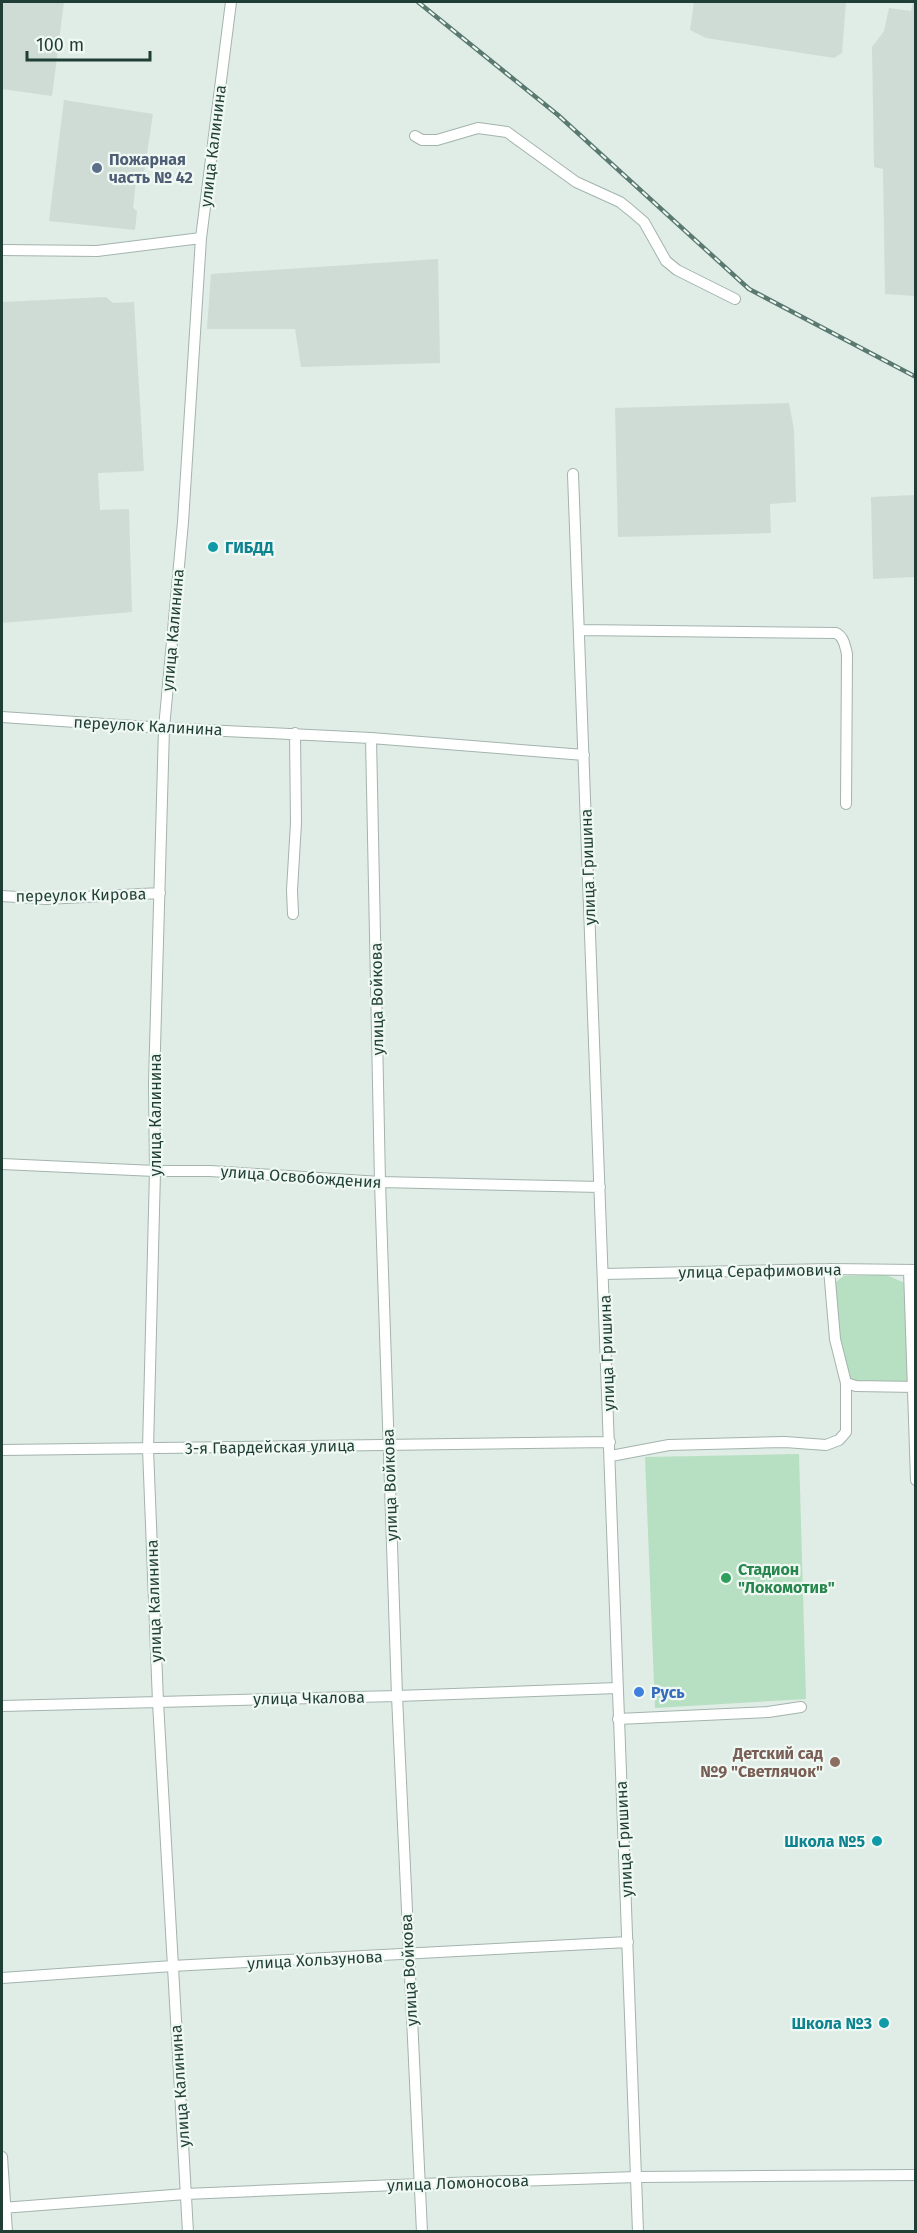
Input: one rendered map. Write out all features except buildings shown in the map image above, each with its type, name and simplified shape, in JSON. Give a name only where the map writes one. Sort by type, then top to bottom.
[{"type":"street","name":"улица Калинина","points":[[188,2232],[158,1702],[148,1449],[155,1171],[154,1083],[164,728],[183,522],[201,238],[231,2]]},
{"type":"street","points":[[416,136],[426,140],[437,140],[478,128],[507,132],[576,182],[620,201],[644,222],[666,261],[677,270],[735,299]]},
{"type":"street","points":[[2,250],[97,251],[201,238]]},
{"type":"street","name":"улица Гришина","points":[[573,474],[638,2232]]},
{"type":"street","points":[[580,630],[836,633],[845,645],[847,654],[846,804]]},
{"type":"street","name":"переулок Калинина","points":[[2,717],[164,728],[295,733],[584,755]]},
{"type":"street","points":[[293,914],[296,823],[295,733]]},
{"type":"street","name":"улица Войкова","points":[[371,738],[380,1182],[397,1696],[422,2232]]},
{"type":"street","name":"переулок Кирова","points":[[2,896],[46,899],[160,893]]},
{"type":"street","name":"улица Освобождения","points":[[2,1164],[155,1171],[210,1171],[380,1182],[600,1187]]},
{"type":"street","points":[[610,1456],[669,1445],[785,1442],[826,1445],[839,1440],[846,1432],[846,1383],[835,1339],[829,1269]]},
{"type":"street","name":"улица Серафимовича","points":[[604,1274],[829,1269],[912,1270]]},
{"type":"street","points":[[912,1270],[915,1480]]},
{"type":"street","points":[[846,1383],[914,1388]]},
{"type":"street","name":"3-я Гвардейская улица","points":[[2,1450],[610,1442]]},
{"type":"street","name":"улица Чкалова","points":[[2,1706],[617,1688]]},
{"type":"street","points":[[618,1719],[768,1712],[801,1707]]},
{"type":"street","name":"улица Хользунова","points":[[2,1978],[172,1966],[628,1942]]},
{"type":"street","points":[[2,2157],[3,2208],[7,2232]]},
{"type":"street","name":"улица Ломоносова","points":[[3,2208],[186,2194],[420,2184],[637,2177],[915,2175]]},
{"type":"shaded area","points":[[2,2],[64,2],[52,96],[2,89]]},
{"type":"shaded area","points":[[694,2],[846,2],[842,53],[834,58],[706,38],[690,30]]},
{"type":"shaded area","points":[[913,2],[916,2],[915,296],[885,294],[883,169],[874,167],[872,47],[884,31],[889,8],[911,11]]},
{"type":"shaded area","points":[[64,100],[153,114],[144,173],[137,172],[133,208],[137,211],[135,230],[49,221]]},
{"type":"shaded area","points":[[438,259],[440,363],[301,367],[295,329],[207,329],[211,274]]},
{"type":"shaded area","points":[[106,297],[113,303],[134,302],[144,471],[98,473],[100,510],[129,509],[132,612],[2,623],[2,302]]},
{"type":"shaded area","points":[[789,403],[794,430],[796,502],[770,504],[771,533],[618,537],[615,408]]},
{"type":"shaded area","points":[[915,495],[915,577],[873,579],[871,497]]},
{"type":"green space","points":[[886,1275],[905,1283],[909,1382],[859,1383],[849,1378],[842,1362],[835,1283],[843,1276]]},
{"type":"green space","name":"Стадион \"Локомотив\"","points":[[799,1454],[806,1699],[655,1708],[645,1457]]},
{"type":"railway","points":[[418,2],[558,115],[749,289],[916,377]]},
{"type":"place","name":"Пожарная часть № 42","points":[[97,168]]},
{"type":"place","name":"ГИБДД","points":[[213,547]]},
{"type":"place","name":"Стадион \"Локомотив\"","points":[[726,1578]]},
{"type":"place","name":"Русь","points":[[639,1692]]},
{"type":"place","name":"Детский сад №9 \"Светлячок\"","points":[[835,1762]]},
{"type":"place","name":"Школа №5","points":[[877,1841]]},
{"type":"place","name":"Школа №3","points":[[884,2023]]}]
